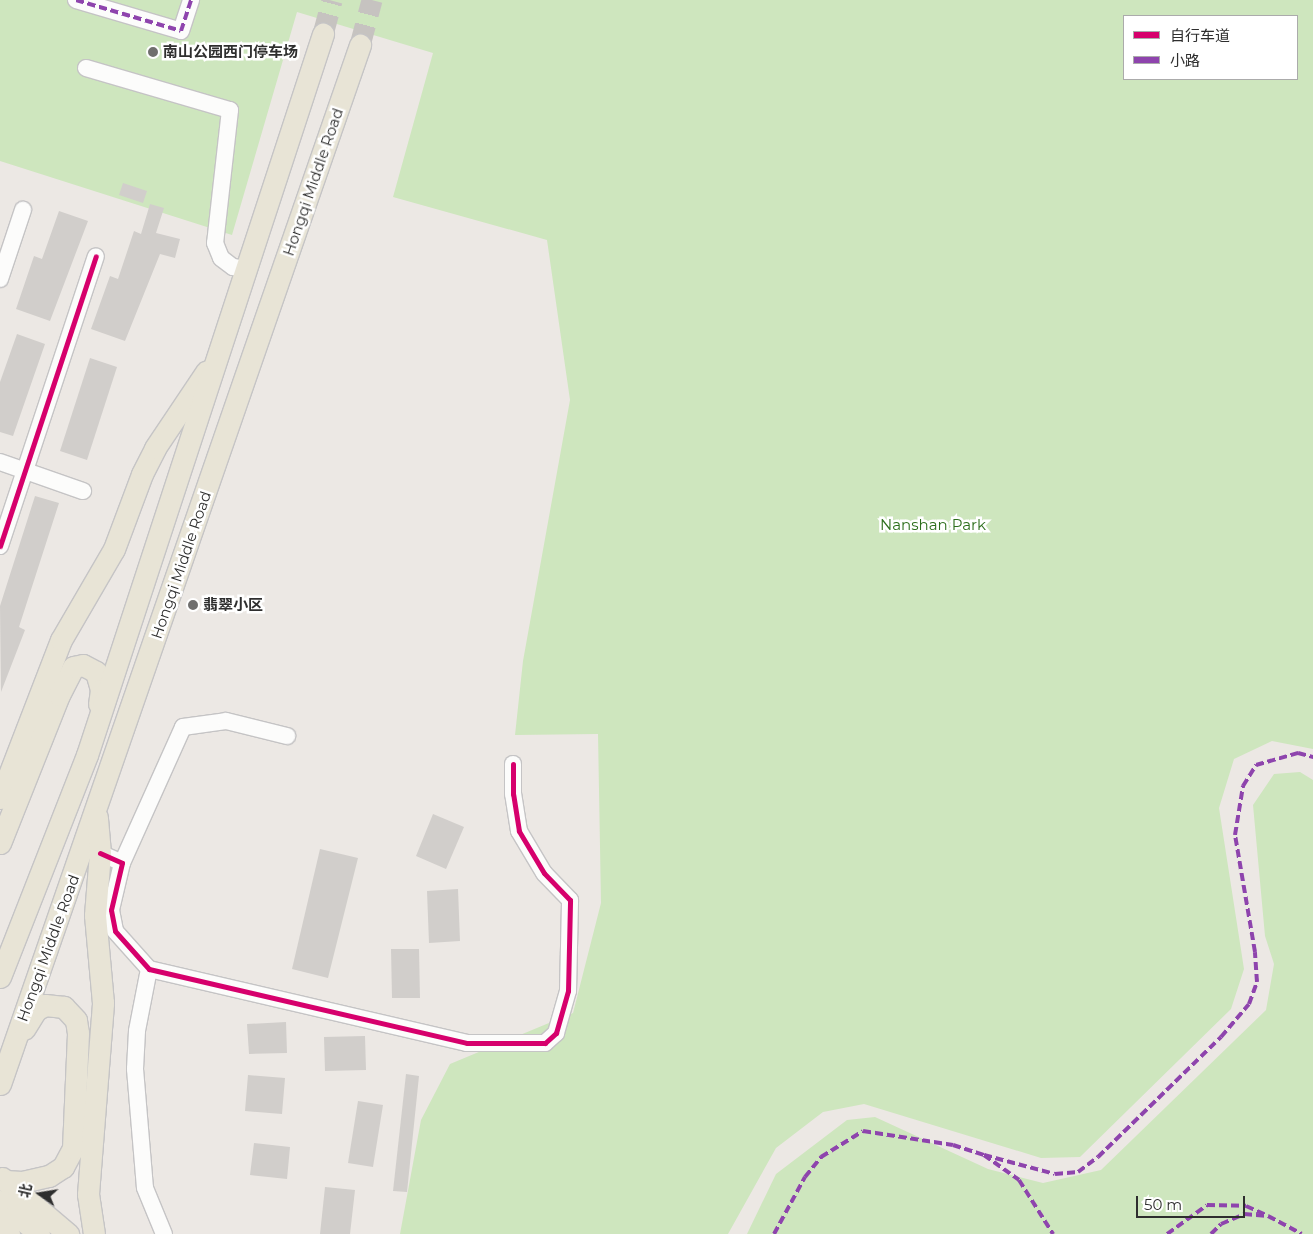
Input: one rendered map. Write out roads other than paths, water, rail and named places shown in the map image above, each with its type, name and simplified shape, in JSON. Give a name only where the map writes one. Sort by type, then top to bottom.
[{"type":"main road","name":"Hongqi Middle Road","points":[[0,976],[87,755],[248,269],[323,34]]},
{"type":"main road","name":"Hongqi Middle Road","points":[[0,1084],[97,812],[360,45]]},
{"type":"main road","points":[[0,798],[61,640],[114,550],[142,474],[155,448],[221,349]]},
{"type":"main road","points":[[0,843],[62,688],[74,667],[80,665],[93,668],[101,690],[87,755]]},
{"type":"main road","points":[[94,1234],[88,1194],[103,1003],[95,915],[100,854],[97,812]]},
{"type":"main road","points":[[2,1186],[49,1176],[64,1167],[70,1158],[74,1136],[78,1033],[74,1015],[59,1005],[41,1007],[15,1038]]},
{"type":"main road","points":[[2,1186],[39,1234]]},
{"type":"main road","points":[[2,1186],[68,1234]]},
{"type":"main road","points":[[0,1216],[9,1234]]},
{"type":"street","points":[[76,0],[181,31],[191,0]]},
{"type":"street","points":[[86,68],[230,110],[215,243],[221,258],[233,267],[248,269]]},
{"type":"street","points":[[0,279],[24,210]]},
{"type":"street","points":[[0,546],[27,471],[96,256]]},
{"type":"street","points":[[0,462],[83,491]]},
{"type":"street","points":[[287,736],[226,721],[183,726],[122,863],[113,897],[112,922],[115,932],[150,969],[467,1043],[545,1043],[556,1032],[568,991],[570,900],[544,873],[519,831],[513,794],[514,764]]},
{"type":"street","points":[[100,854],[122,863]]},
{"type":"street","points":[[150,969],[137,1030],[135,1069],[145,1188],[164,1234]]},
{"type":"tunnel","points":[[323,34],[332,0]]},
{"type":"tunnel","points":[[360,45],[372,0]]},
{"type":"place","name":"南山公园西门停车场","points":[[153,52]]},
{"type":"place","name":"翡翠小区","points":[[193,605]]},
{"type":"park label","name":"Nanshan Park","points":[[933,525]]}]
